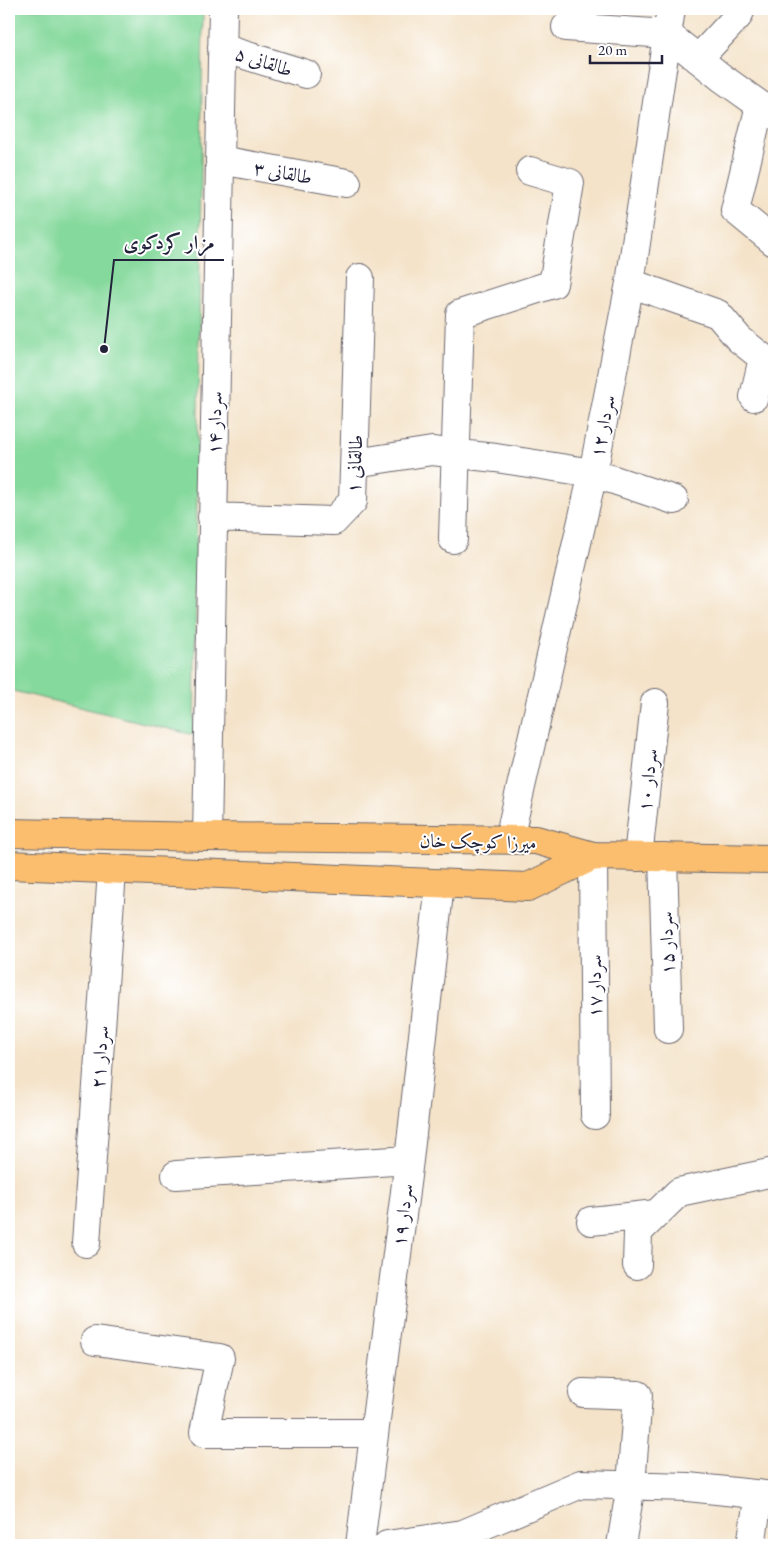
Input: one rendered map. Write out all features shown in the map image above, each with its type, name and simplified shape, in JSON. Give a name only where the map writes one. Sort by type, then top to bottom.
[{"type":"main road","name":"میرزا کوچک خان","points":[[9,834],[207,838],[536,840],[593,856]]},
{"type":"main road","points":[[322,838],[325,879]]},
{"type":"main road","name":"میرزا کوچک خان","points":[[9,865],[528,888],[593,856]]},
{"type":"main road","points":[[593,856],[774,860]]},
{"type":"street","name":"سردار ۱۴","points":[[207,838],[223,9]]},
{"type":"street","points":[[698,59],[738,16],[741,9]]},
{"type":"street","points":[[566,27],[669,21],[698,59],[767,110],[735,210],[774,242]]},
{"type":"street","name":"سردار ۱۲","points":[[509,840],[593,473],[630,283],[669,21]]},
{"type":"street","name":"طالقانی ۵","points":[[222,48],[306,74]]},
{"type":"street","name":"طالقانی ۳","points":[[220,160],[348,183]]},
{"type":"street","points":[[452,539],[460,314],[553,284],[570,183],[530,171]]},
{"type":"street","name":"طالقانی ۱","points":[[212,517],[334,521],[353,501],[360,278]]},
{"type":"street","points":[[630,283],[718,314],[739,339],[762,358],[754,397]]},
{"type":"street","points":[[355,463],[432,451],[593,473],[674,500]]},
{"type":"street","name":"سردار ۱۰","points":[[651,857],[655,703]]},
{"type":"street","name":"سردار ۱۷","points":[[593,856],[595,1115]]},
{"type":"street","name":"سردار ۱۵","points":[[651,857],[668,1029]]},
{"type":"street","name":"سردار ۲۱","points":[[86,1243],[112,871]]},
{"type":"street","name":"سردار ۱۹","points":[[360,1545],[409,1160],[440,884]]},
{"type":"street","points":[[176,1175],[409,1160]]},
{"type":"street","points":[[637,1265],[638,1232],[678,1192],[774,1172]]},
{"type":"street","points":[[591,1221],[656,1214]]},
{"type":"street","points":[[96,1341],[220,1358],[204,1433],[374,1433]]},
{"type":"street","points":[[583,1393],[638,1395],[631,1486],[621,1545]]},
{"type":"street","points":[[403,1544],[463,1534],[581,1484],[688,1487],[767,1495],[751,1545]]},
{"type":"green space","points":[[9,9],[203,9],[194,735],[9,690]]},
{"type":"place","name":"مزار کردکوی","points":[[104,349]]}]
